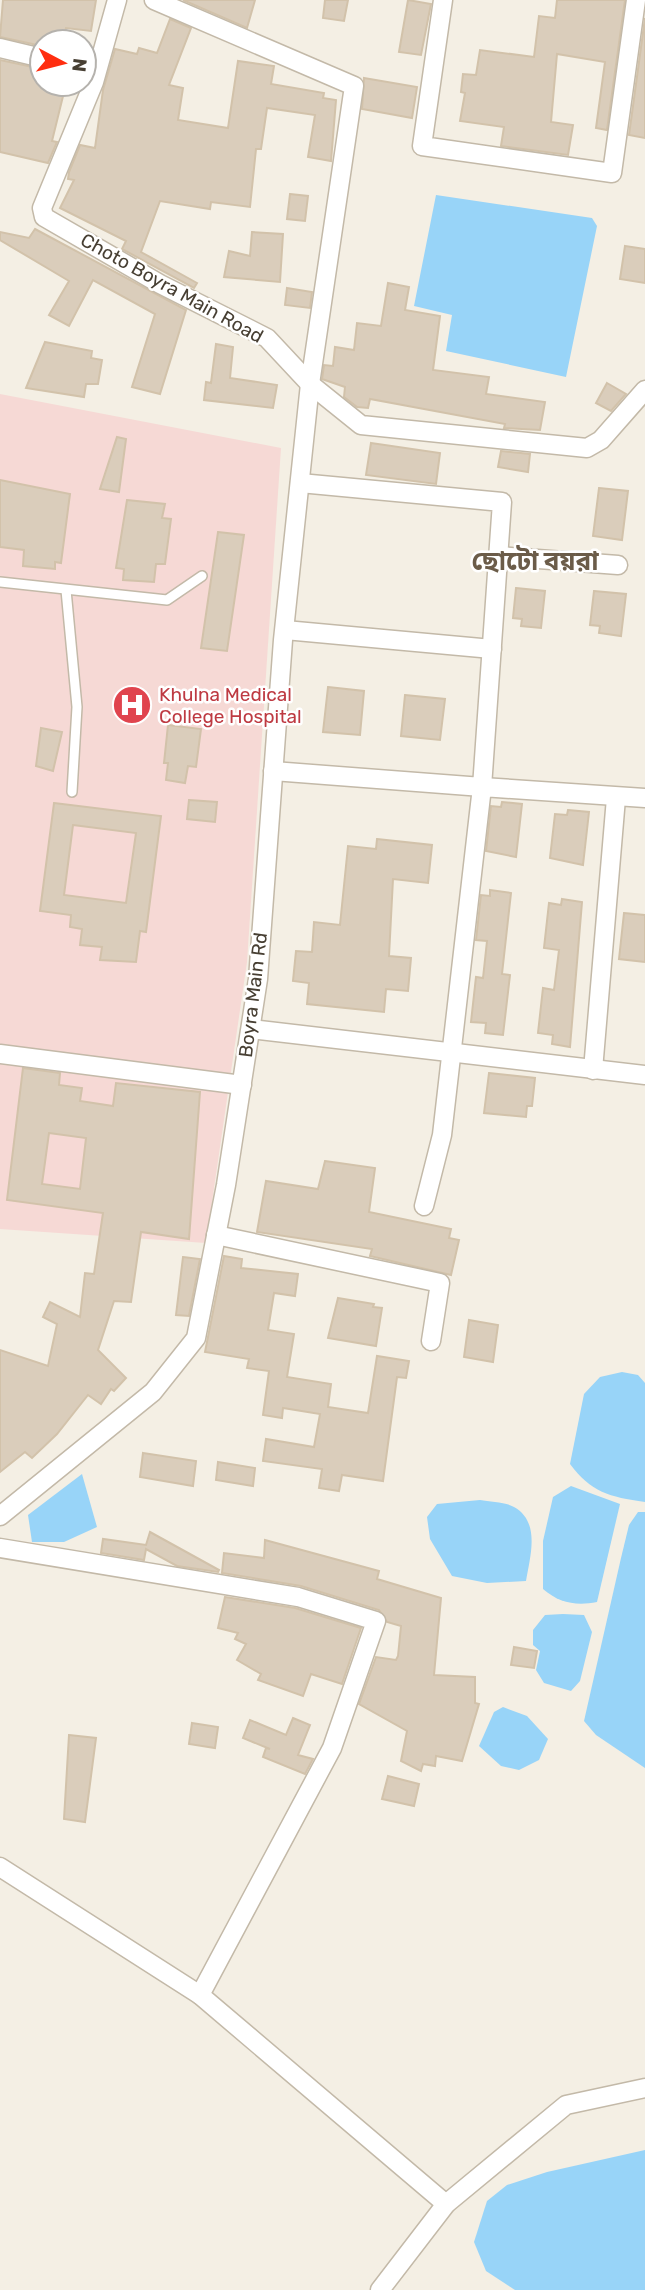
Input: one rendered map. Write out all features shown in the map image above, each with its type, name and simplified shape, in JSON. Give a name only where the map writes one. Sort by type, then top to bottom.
[{"type":"street","name":"Choto Boyra Main Road","points":[[98,50],[117,0]]},
{"type":"street","name":"Boyra Main Rd","points":[[0,1516],[153,1392],[195,1338],[216,1235],[258,979],[285,630],[310,384],[354,86],[154,0]]},
{"type":"street","points":[[443,0],[422,146],[612,173],[638,6]]},
{"type":"street","points":[[0,48],[28,55]]},
{"type":"street","name":"Choto Boyra Main Road","points":[[81,98],[41,214],[160,284],[267,338],[310,384],[361,425],[587,448],[601,440],[645,390]]},
{"type":"street","points":[[300,483],[502,502],[482,787],[449,1051],[442,1135],[424,1206]]},
{"type":"street","points":[[498,556],[618,565]]},
{"type":"street","points":[[285,630],[492,649]]},
{"type":"street","points":[[273,771],[645,798]]},
{"type":"street","points":[[593,1070],[616,798]]},
{"type":"street","points":[[251,1029],[645,1075]]},
{"type":"street","points":[[0,1054],[242,1085]]},
{"type":"street","points":[[216,1235],[440,1283],[431,1341]]},
{"type":"street","points":[[0,1548],[298,1597],[376,1621],[332,1748],[200,1995]]},
{"type":"street","points":[[0,1867],[200,1995],[446,2204]]},
{"type":"street","points":[[380,2290],[446,2204],[565,2105],[645,2088]]},
{"type":"lane","points":[[0,582],[167,600],[202,576]]},
{"type":"lane","points":[[66,590],[78,707],[72,792]]},
{"type":"shaded area","name":"Khulna Medical College Hospital","points":[[0,394],[281,448],[247,962],[206,1243],[0,1229]]},
{"type":"water","points":[[436,195],[592,218],[597,226],[566,377],[446,351],[452,315],[414,306]]},
{"type":"water","points":[[622,1372],[638,1375],[645,1383],[645,1502],[602,1492],[586,1481],[570,1464],[584,1394],[600,1377]]},
{"type":"water","points":[[82,1474],[97,1527],[64,1542],[32,1542],[28,1515]]},
{"type":"water","points":[[571,1486],[620,1504],[597,1602],[568,1602],[555,1598],[543,1589],[543,1541],[553,1497]]},
{"type":"water","points":[[480,1500],[511,1505],[528,1522],[532,1541],[526,1581],[487,1583],[452,1576],[430,1539],[427,1517],[437,1504]]},
{"type":"water","points":[[638,1512],[645,1512],[645,1768],[596,1735],[584,1721],[629,1525]]},
{"type":"water","points":[[545,1615],[584,1615],[592,1632],[580,1681],[571,1691],[544,1683],[536,1670],[540,1651],[533,1645],[533,1630]]},
{"type":"water","points":[[503,1707],[527,1716],[548,1739],[539,1760],[519,1770],[501,1766],[479,1746],[494,1712]]},
{"type":"water","points":[[645,2150],[645,2290],[515,2290],[486,2271],[474,2242],[487,2201],[507,2185],[547,2172]]},
{"type":"building","points":[[3,0],[96,0],[91,28],[28,28],[28,43],[0,37]]},
{"type":"building","points":[[183,0],[255,0],[247,28]]},
{"type":"building","points":[[325,0],[348,0],[344,21],[323,18]]},
{"type":"building","points":[[408,0],[431,4],[421,55],[399,52]]},
{"type":"building","points":[[557,0],[625,0],[607,130],[596,128],[605,62],[557,54],[551,122],[573,125],[568,155],[501,146],[504,127],[460,121],[465,93],[461,92],[463,74],[476,75],[480,50],[534,57],[539,16],[555,18]]},
{"type":"building","points":[[645,18],[645,138],[629,135]]},
{"type":"building","points":[[170,19],[191,28],[169,85],[183,88],[178,120],[228,128],[238,61],[274,66],[271,84],[324,93],[323,98],[336,100],[331,161],[308,157],[315,115],[267,108],[261,149],[256,149],[250,207],[211,202],[210,209],[160,201],[141,252],[197,283],[194,288],[122,249],[126,241],[60,208],[74,180],[68,179],[69,172],[80,145],[95,148],[103,90],[115,49],[137,54],[139,48],[157,53]]},
{"type":"building","points":[[0,60],[28,66],[28,98],[63,98],[52,141],[57,142],[48,163],[0,152]]},
{"type":"building","points":[[364,78],[417,87],[412,118],[362,109]]},
{"type":"building","points":[[290,194],[308,196],[305,221],[287,219]]},
{"type":"building","points":[[35,229],[186,310],[160,394],[132,387],[155,314],[93,280],[69,326],[49,315],[69,281],[0,240],[0,232],[29,238]]},
{"type":"building","points":[[252,232],[283,234],[280,282],[224,277],[229,251],[250,256]]},
{"type":"building","points":[[625,246],[645,249],[645,283],[620,279]]},
{"type":"building","points":[[388,283],[409,287],[405,310],[440,316],[433,370],[489,377],[486,394],[545,402],[540,430],[504,428],[505,424],[370,399],[368,408],[357,407],[344,397],[345,387],[322,379],[324,365],[333,366],[335,347],[354,350],[357,323],[381,326]]},
{"type":"building","points":[[287,288],[312,292],[310,308],[285,305]]},
{"type":"building","points":[[45,342],[92,351],[91,358],[102,360],[98,384],[86,384],[84,397],[26,388]]},
{"type":"building","points":[[216,344],[233,347],[230,378],[277,385],[273,408],[204,400],[206,382],[211,383]]},
{"type":"building","points":[[607,383],[626,394],[611,411],[596,403]]},
{"type":"building","points":[[117,437],[126,439],[119,492],[100,489]]},
{"type":"building","points":[[371,443],[440,453],[436,484],[366,475]]},
{"type":"building","points":[[501,451],[530,454],[528,472],[498,467]]},
{"type":"building","points":[[0,480],[70,494],[61,563],[55,562],[55,569],[23,566],[24,550],[0,547]]},
{"type":"building","points":[[599,488],[628,491],[622,540],[593,536]]},
{"type":"building","points":[[127,500],[165,504],[162,518],[171,519],[165,564],[156,564],[154,582],[123,580],[124,569],[116,568]]},
{"type":"building","points":[[218,532],[244,535],[227,651],[201,648]]},
{"type":"building","points":[[516,588],[545,591],[541,628],[521,626],[522,619],[513,618]]},
{"type":"building","points":[[594,591],[626,594],[621,636],[599,633],[600,626],[590,625]]},
{"type":"building","points":[[328,687],[364,691],[360,735],[323,732]]},
{"type":"building","points":[[405,695],[445,699],[440,740],[401,736]]},
{"type":"building","points":[[168,725],[201,729],[196,767],[188,766],[185,783],[166,780],[168,763],[164,763]]},
{"type":"building","points":[[41,728],[62,732],[53,771],[36,766]]},
{"type":"building","points":[[189,800],[217,802],[215,822],[187,819]]},
{"type":"building","points":[[502,802],[522,804],[516,857],[486,851],[491,806],[501,807]]},
{"type":"building","points":[[54,803],[161,816],[146,932],[140,931],[136,962],[100,960],[102,947],[80,945],[82,929],[70,927],[71,915],[40,911]],"holes":[[[73,825],[136,833],[126,903],[64,895]]]},
{"type":"building","points":[[568,810],[589,812],[583,865],[550,858],[555,814],[567,815]]},
{"type":"building","points":[[377,839],[432,845],[428,883],[393,879],[389,956],[411,958],[408,991],[386,989],[384,1012],[307,1004],[309,983],[293,981],[296,951],[312,952],[314,922],[340,925],[348,846],[376,849]]},
{"type":"building","points":[[490,890],[511,893],[502,974],[510,975],[503,1035],[485,1033],[486,1023],[471,1022],[476,977],[483,978],[487,941],[476,940],[481,895],[490,896]]},
{"type":"building","points":[[562,899],[582,902],[570,1047],[552,1044],[553,1035],[538,1033],[543,988],[554,990],[559,950],[544,948],[549,903],[561,905]]},
{"type":"building","points":[[624,913],[645,915],[645,962],[619,959]]},
{"type":"building","points":[[23,1068],[60,1073],[59,1085],[82,1088],[80,1101],[113,1106],[116,1083],[200,1092],[189,1239],[141,1232],[131,1302],[114,1301],[98,1350],[126,1378],[114,1391],[111,1389],[101,1404],[88,1395],[57,1434],[32,1458],[25,1452],[0,1472],[0,1350],[48,1366],[57,1324],[43,1317],[50,1302],[80,1317],[85,1273],[94,1274],[103,1213],[7,1200]],"holes":[[[49,1133],[86,1138],[80,1189],[42,1184]]]},
{"type":"building","points":[[489,1073],[535,1078],[532,1106],[527,1106],[526,1117],[484,1113]]},
{"type":"building","points":[[325,1161],[375,1168],[369,1212],[451,1229],[449,1238],[459,1240],[451,1275],[370,1256],[372,1249],[257,1232],[266,1181],[318,1189]]},
{"type":"building","points":[[224,1256],[242,1259],[241,1268],[298,1274],[295,1296],[274,1293],[268,1330],[294,1334],[287,1377],[331,1384],[328,1407],[368,1413],[377,1356],[409,1361],[406,1378],[397,1377],[383,1481],[342,1475],[339,1491],[319,1488],[322,1469],[263,1461],[266,1439],[314,1447],[320,1414],[283,1408],[282,1418],[263,1415],[269,1371],[247,1368],[249,1359],[205,1352]]},
{"type":"building","points":[[183,1257],[200,1259],[189,1316],[176,1315]]},
{"type":"building","points":[[338,1298],[374,1304],[373,1307],[382,1308],[376,1346],[328,1338]]},
{"type":"building","points":[[469,1320],[498,1325],[493,1362],[464,1357]]},
{"type":"building","points":[[143,1453],[196,1461],[193,1486],[140,1477]]},
{"type":"building","points":[[218,1462],[255,1468],[253,1486],[216,1480]]},
{"type":"building","points":[[150,1532],[219,1570],[218,1572],[177,1566],[146,1549],[144,1560],[101,1553],[103,1539],[146,1545]]},
{"type":"building","points":[[265,1540],[379,1571],[377,1579],[441,1598],[434,1675],[475,1677],[475,1703],[479,1704],[462,1761],[436,1756],[435,1766],[423,1764],[421,1771],[401,1761],[407,1731],[359,1704],[376,1657],[396,1660],[401,1626],[387,1622],[379,1610],[301,1586],[222,1573],[224,1553],[264,1558]]},
{"type":"building","points":[[225,1597],[295,1608],[361,1628],[342,1684],[311,1674],[303,1696],[258,1680],[261,1674],[237,1660],[246,1644],[235,1639],[238,1633],[218,1628]]},
{"type":"building","points":[[514,1647],[537,1651],[534,1668],[511,1665]]},
{"type":"building","points":[[293,1718],[310,1725],[298,1755],[313,1759],[305,1774],[263,1757],[266,1748],[270,1749],[243,1738],[250,1720],[286,1735]]},
{"type":"building","points":[[192,1723],[218,1727],[215,1748],[189,1744]]},
{"type":"building","points":[[69,1735],[96,1738],[85,1822],[64,1819]]},
{"type":"building","points":[[388,1776],[419,1784],[414,1806],[382,1799]]},
{"type":"place","name":"Khulna Medical College Hospital","points":[[132,705]]},
{"type":"district","name":"ছোটো বয়রা","points":[[535,561]]}]
